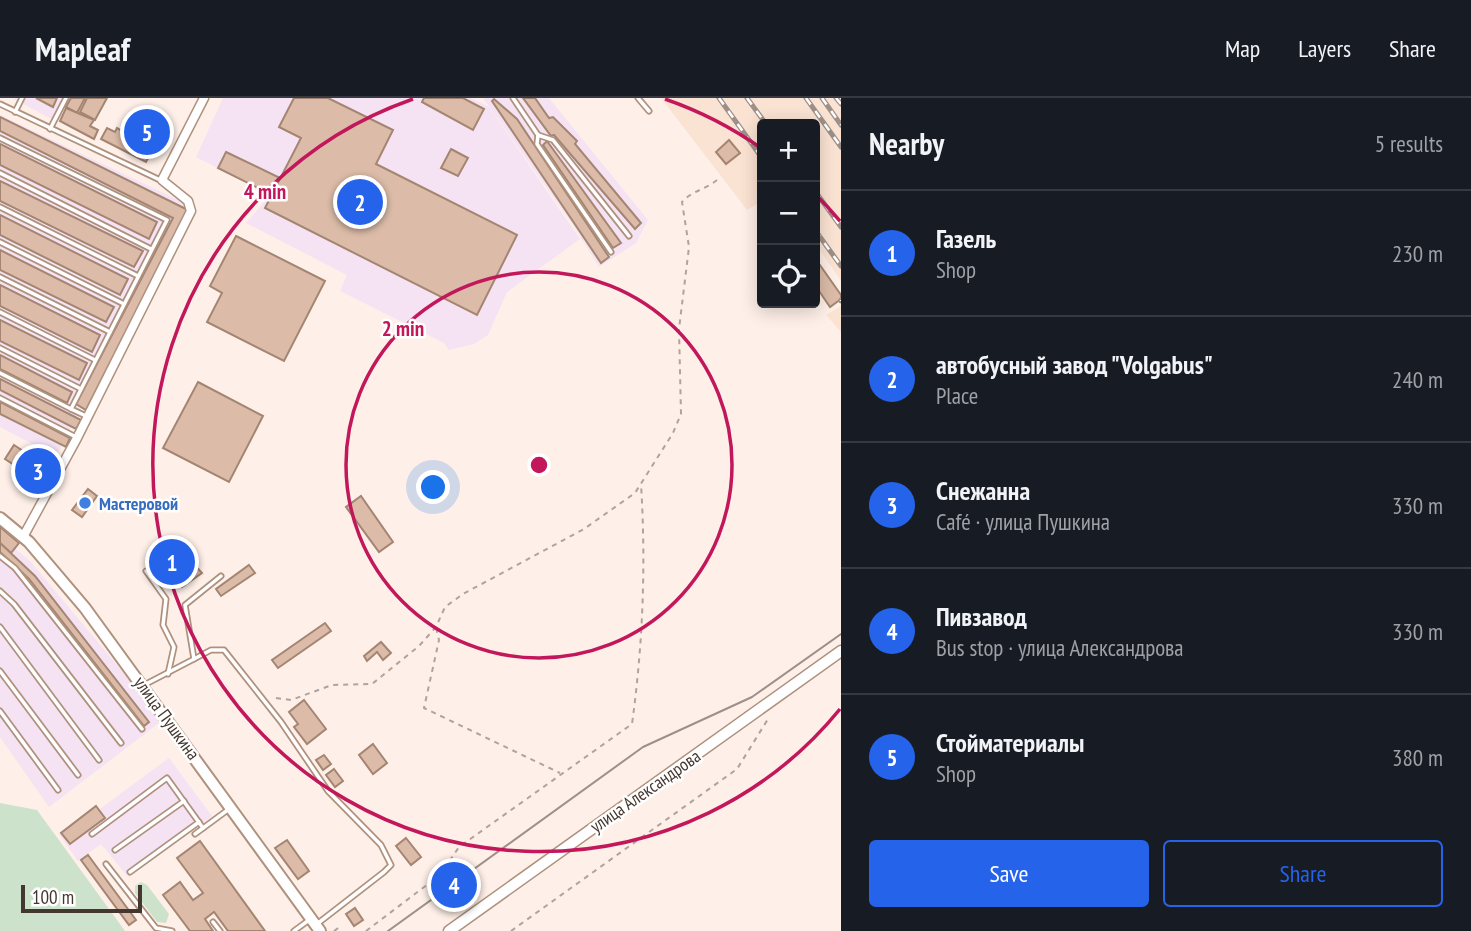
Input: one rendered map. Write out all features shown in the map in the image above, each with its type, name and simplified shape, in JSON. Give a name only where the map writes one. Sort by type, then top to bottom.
[{"type":"main road","name":"улица Пушкина","points":[[0,518],[23,537],[85,608],[144,685],[316,925]]},
{"type":"street","points":[[23,537],[88,417],[191,211],[188,201],[162,180],[204,98]]},
{"type":"street","name":"улица Александрова","points":[[449,931],[841,651]]},
{"type":"lane","points":[[15,112],[22,98]]},
{"type":"lane","points":[[50,129],[65,98]]},
{"type":"lane","points":[[513,98],[538,135],[553,140],[629,236]]},
{"type":"lane","points":[[638,98],[649,111]]},
{"type":"lane","points":[[0,104],[162,180]]},
{"type":"lane","points":[[538,135],[537,145],[611,251]]},
{"type":"lane","points":[[0,138],[167,220],[71,409]]},
{"type":"lane","points":[[0,173],[152,249]]},
{"type":"lane","points":[[0,207],[138,276]]},
{"type":"lane","points":[[0,242],[124,304]]},
{"type":"lane","points":[[0,277],[110,332]]},
{"type":"lane","points":[[0,312],[96,360]]},
{"type":"lane","points":[[0,348],[81,389]]},
{"type":"lane","points":[[0,373],[88,417]]},
{"type":"lane","points":[[0,398],[77,438]]},
{"type":"lane","points":[[0,556],[15,568],[142,729]]},
{"type":"lane","points":[[146,571],[166,599],[163,625],[174,647],[168,674]]},
{"type":"lane","points":[[194,659],[185,605],[221,576]]},
{"type":"lane","points":[[0,591],[14,604],[121,743]]},
{"type":"lane","points":[[0,627],[99,760]]},
{"type":"lane","points":[[144,685],[211,650],[224,650],[281,722],[328,791],[382,845],[391,865],[384,872],[316,925],[294,931]]},
{"type":"lane","points":[[0,671],[78,775]]},
{"type":"lane","points":[[0,711],[58,790]]},
{"type":"lane","points":[[92,834],[167,778],[203,828]]},
{"type":"lane","points":[[116,850],[184,801]]},
{"type":"lane","points":[[195,834],[231,807]]},
{"type":"lane","points":[[130,872],[199,822]]},
{"type":"lane","points":[[106,863],[156,928],[172,931]]},
{"type":"lane","points":[[214,922],[220,931]]},
{"type":"path","points":[[276,698],[291,700],[331,685],[372,684],[390,672],[436,627],[445,607],[463,594],[584,529],[635,493],[673,433],[681,414],[679,328],[689,247],[682,202],[691,192],[709,187],[717,180]]},
{"type":"path","points":[[366,931],[440,875],[459,847],[632,724],[642,649],[645,544],[641,484]]},
{"type":"path","points":[[436,627],[439,640],[424,708],[561,773]]},
{"type":"path","points":[[511,931],[737,769],[768,719]]},
{"type":"path","points":[[334,931],[341,926]]},
{"type":"shaded area","points":[[12,98],[86,98],[78,113],[65,107],[57,122]]},
{"type":"shaded area","points":[[223,98],[471,98],[489,107],[580,239],[507,292],[488,335],[474,344],[449,350],[444,343],[340,291],[347,275],[246,223],[270,195],[196,157]]},
{"type":"shaded area","points":[[483,98],[549,98],[648,220],[636,243],[599,267],[573,225]]},
{"type":"shaded area","points":[[661,98],[841,98],[841,281],[820,250],[820,119],[757,119],[757,204],[747,210]]},
{"type":"shaded area","points":[[0,115],[189,205],[56,456],[0,427]]},
{"type":"shaded area","points":[[841,306],[841,332],[826,315]]},
{"type":"shaded area","points":[[0,536],[30,561],[163,720],[49,807],[0,737]]},
{"type":"shaded area","points":[[169,758],[212,816],[128,877],[101,844],[78,861],[59,834],[95,809],[97,811]]},
{"type":"green space","points":[[0,803],[37,810],[125,931],[0,931]]},
{"type":"green space","points":[[141,882],[147,885],[169,914],[166,923],[157,922],[135,893],[135,886]]},
{"type":"building","points":[[36,98],[57,98],[53,107]]},
{"type":"building","points":[[71,98],[85,98],[77,113],[66,107]]},
{"type":"building","points":[[87,98],[107,98],[95,120],[80,112]]},
{"type":"building","points":[[294,98],[328,98],[393,130],[376,164],[517,235],[477,315],[265,208],[301,138],[279,127]]},
{"type":"building","points":[[424,98],[463,98],[484,109],[473,130],[422,102]]},
{"type":"building","points":[[523,98],[535,98],[549,118],[553,117],[577,141],[575,144],[641,223],[635,229],[554,135],[551,136]]},
{"type":"building","points":[[494,99],[517,119],[609,257],[601,263],[492,101]]},
{"type":"building","points":[[66,108],[94,120],[90,126],[98,130],[94,139],[60,121]]},
{"type":"building","points":[[138,116],[157,126],[160,121],[166,124],[146,162],[101,139],[107,128],[115,132],[117,128],[122,131],[128,119],[135,122]]},
{"type":"building","points":[[0,117],[188,210],[86,410],[76,404],[173,218],[0,131]]},
{"type":"building","points":[[729,140],[740,153],[726,164],[716,152]]},
{"type":"building","points":[[547,141],[621,243],[613,248],[543,145]]},
{"type":"building","points":[[0,144],[157,222],[149,239],[0,165]]},
{"type":"building","points":[[451,149],[468,158],[458,176],[441,168]]},
{"type":"building","points":[[226,152],[280,178],[272,195],[218,168]]},
{"type":"building","points":[[0,181],[143,251],[134,267],[0,201]]},
{"type":"building","points":[[0,215],[128,279],[120,295],[0,235]]},
{"type":"building","points":[[236,236],[325,281],[284,361],[207,322],[222,293],[210,286]]},
{"type":"building","points":[[0,250],[114,307],[106,322],[0,270]]},
{"type":"building","points":[[820,265],[841,295],[841,299],[830,307],[820,292]]},
{"type":"building","points":[[0,285],[100,335],[92,352],[0,306]]},
{"type":"building","points":[[0,320],[87,363],[79,380],[0,341]]},
{"type":"building","points":[[0,355],[72,392],[67,403],[0,369]]},
{"type":"building","points":[[0,379],[81,420],[76,429],[0,390]]},
{"type":"building","points":[[198,382],[263,416],[229,482],[163,448]]},
{"type":"building","points":[[0,402],[70,438],[66,447],[0,414]]},
{"type":"building","points":[[14,445],[52,470],[43,484],[5,459]]},
{"type":"building","name":"Мастеровой","points":[[88,489],[97,496],[82,517],[72,510]]},
{"type":"building","points":[[361,496],[393,542],[379,552],[346,507]]},
{"type":"building","points":[[0,527],[19,543],[11,553],[0,543]]},
{"type":"building","points":[[172,539],[202,573],[182,587],[167,567],[159,574],[147,557]]},
{"type":"building","points":[[0,543],[35,576],[149,722],[144,726],[29,579],[0,552]]},
{"type":"building","points":[[249,565],[255,573],[221,596],[216,589]]},
{"type":"building","points":[[325,623],[331,631],[278,668],[272,660]]},
{"type":"building","points":[[381,642],[391,653],[383,660],[377,652],[367,661],[364,656]]},
{"type":"building","points":[[304,700],[326,729],[307,744],[294,727],[298,724],[289,712]]},
{"type":"building","points":[[373,744],[387,763],[373,774],[359,755]]},
{"type":"building","points":[[324,755],[331,764],[323,770],[316,760]]},
{"type":"building","points":[[334,769],[343,781],[335,787],[326,775]]},
{"type":"building","points":[[96,806],[105,818],[70,844],[61,833]]},
{"type":"building","points":[[406,838],[421,857],[411,865],[396,846]]},
{"type":"building","points":[[287,840],[309,871],[298,879],[275,848]]},
{"type":"building","points":[[200,841],[265,931],[228,931],[214,912],[205,919],[213,931],[190,931],[163,895],[180,882],[193,900],[203,893],[177,858]]},
{"type":"building","points":[[88,855],[136,920],[129,925],[81,860]]},
{"type":"building","points":[[355,908],[363,920],[354,926],[346,914]]},
{"type":"tram line","points":[[388,931],[643,747],[752,697],[841,634]]},
{"type":"railway","points":[[719,98],[757,151]]},
{"type":"railway","points":[[747,98],[762,119]]},
{"type":"railway","points":[[806,98],[841,147]]},
{"type":"railway","points":[[822,98],[841,125]]},
{"type":"railway","points":[[836,98],[841,104]]},
{"type":"railway","points":[[820,198],[841,227]]},
{"type":"railway","points":[[820,237],[841,266]]},
{"type":"place","name":"Стойматериалы","points":[[147,132]]},
{"type":"place","name":"автобусный завод \"Volgabus\"","points":[[360,202]]},
{"type":"place","name":"Снежанна","points":[[38,471]]},
{"type":"place","name":"Мастеровой","points":[[85,503]]},
{"type":"place","name":"Газель","points":[[172,562]]},
{"type":"place","name":"Пивзавод","points":[[454,885]]}]
